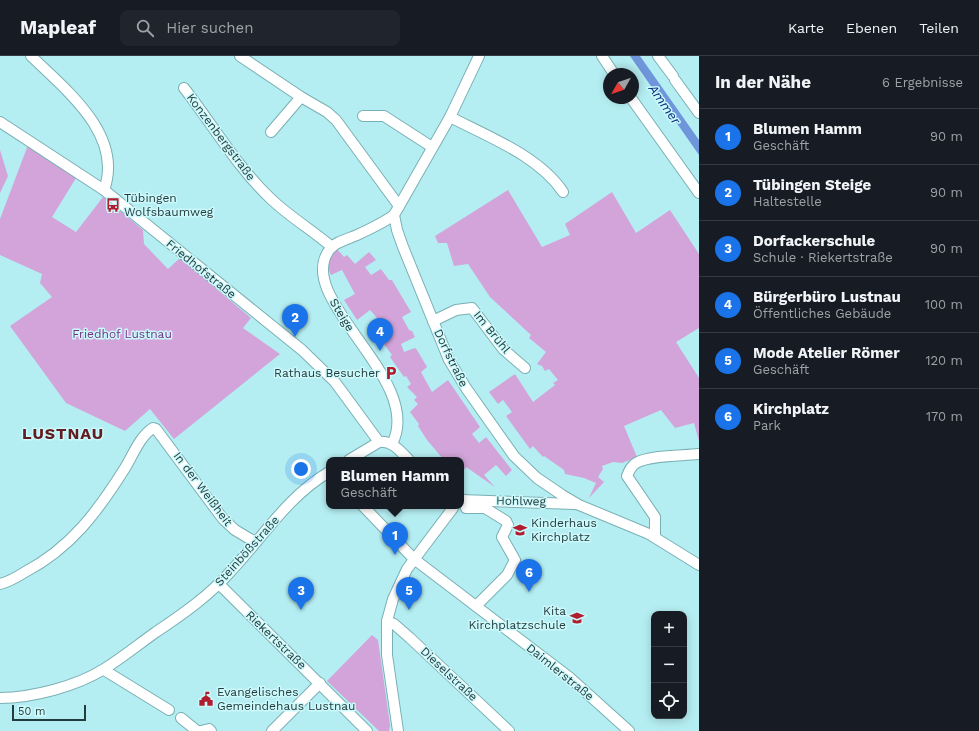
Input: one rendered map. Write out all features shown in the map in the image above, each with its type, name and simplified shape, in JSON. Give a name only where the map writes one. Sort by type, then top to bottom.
[{"type":"street","points":[[32,56],[81,106],[98,128],[107,156],[108,181],[104,190]]},
{"type":"street","points":[[332,247],[384,222],[397,211],[450,117],[479,56]]},
{"type":"street","points":[[602,56],[610,68]]},
{"type":"street","points":[[658,56],[699,113]]},
{"type":"street","points":[[245,57],[301,97],[327,112],[336,120],[397,211]]},
{"type":"street","name":"Konzenbergstraße","points":[[184,88],[210,120],[238,162],[257,184],[285,211],[332,247]]},
{"type":"street","points":[[271,132],[301,97]]},
{"type":"street","points":[[635,104],[699,193]]},
{"type":"street","points":[[363,116],[384,116],[432,148]]},
{"type":"street","points":[[450,117],[508,147],[532,162],[551,176],[564,192]]},
{"type":"street","name":"Friedhofstraße","points":[[0,122],[104,190],[313,359],[342,392],[379,442]]},
{"type":"street","name":"Dorfstraße","points":[[397,211],[397,230],[449,360],[466,388],[514,456],[537,478],[579,505],[655,537],[699,565]]},
{"type":"street","name":"Steige","points":[[332,247],[326,255],[323,266],[325,282],[329,293],[349,327],[385,378],[397,411],[397,424],[392,444]]},
{"type":"street","name":"Im Brühl","points":[[433,321],[456,310],[472,308],[503,350],[525,368]]},
{"type":"street","name":"In der Weißheit","points":[[0,584],[37,566],[79,532],[100,506],[143,438],[153,428],[156,429],[223,519],[235,530],[255,542]]},
{"type":"street","points":[[354,457],[379,442],[384,441],[392,444],[407,457]]},
{"type":"street","points":[[655,537],[655,517],[627,476],[630,468],[636,463],[651,459],[699,454]]},
{"type":"street","name":"Steinbößstraße","points":[[0,698],[9,698],[53,690],[78,682],[104,670],[176,618],[219,584],[292,501],[326,474]]},
{"type":"street","name":"Hohlweg","points":[[464,500],[545,502],[579,505]]},
{"type":"street","points":[[464,504],[466,508],[485,508],[506,521],[508,525],[502,537],[515,560],[507,575],[476,606]]},
{"type":"street","name":"Daimlerstraße","points":[[366,509],[414,559],[569,677],[629,731]]},
{"type":"street","points":[[398,731],[387,655],[387,621],[401,580],[414,559],[452,509]]},
{"type":"street","name":"Riekertstraße","points":[[219,584],[367,731]]},
{"type":"street","name":"Dieselstraße","points":[[387,621],[394,624],[410,638],[509,731]]},
{"type":"street","points":[[104,670],[168,710]]},
{"type":"street","points":[[272,731],[320,683]]},
{"type":"street","points":[[180,718],[197,731]]},
{"type":"street","points":[[202,731],[209,729],[211,731]]},
{"type":"green space","name":"Friedhof Lustnau","points":[[28,145],[76,178],[52,217],[76,232],[103,197],[143,230],[144,244],[168,269],[180,258],[251,318],[243,328],[280,354],[174,439],[150,409],[125,431],[66,403],[10,326],[52,297],[40,283],[42,274],[0,255],[0,219]]},
{"type":"green space","points":[[0,150],[8,176],[0,193]]},
{"type":"green space","points":[[508,190],[542,247],[570,235],[565,224],[612,192],[636,233],[670,210],[699,254],[699,328],[676,342],[699,378],[699,441],[694,423],[675,428],[661,410],[624,426],[637,457],[622,463],[613,462],[602,466],[603,469],[598,477],[604,482],[589,498],[596,483],[584,478],[565,474],[564,470],[544,456],[543,457],[533,446],[530,449],[506,416],[512,412],[503,400],[498,404],[489,392],[515,374],[533,402],[555,385],[553,383],[558,380],[549,369],[545,371],[542,366],[537,364],[546,352],[529,338],[531,335],[490,297],[468,264],[454,266],[447,243],[438,243],[435,236]]},
{"type":"green space","points":[[337,249],[344,257],[347,255],[355,264],[369,252],[376,260],[365,267],[371,275],[381,269],[389,280],[392,280],[411,312],[402,317],[409,330],[412,331],[415,337],[401,344],[404,352],[415,348],[417,350],[427,367],[421,372],[432,392],[448,380],[480,427],[472,434],[479,443],[486,437],[512,470],[506,476],[496,465],[484,475],[495,487],[466,467],[464,470],[464,457],[441,457],[427,440],[418,426],[419,424],[410,412],[418,404],[414,400],[417,397],[407,387],[411,384],[406,376],[404,377],[390,357],[392,355],[374,331],[379,328],[374,321],[377,318],[370,310],[357,320],[344,300],[355,294],[342,270],[331,275],[329,265],[332,255]]},
{"type":"green space","points":[[372,635],[378,640],[390,725],[389,731],[379,731],[327,681]]},
{"type":"water","name":"Ammer","points":[[630,56],[640,56],[699,140],[699,155],[639,68]]},
{"type":"place","name":"Tübingen Wolfsbaumweg","points":[[113,205]]},
{"type":"place","name":"Tübingen Steige","points":[[295,337]]},
{"type":"place","name":"Bürgerbüro Lustnau","points":[[380,351]]},
{"type":"place","name":"Rathaus Besucher","points":[[391,373]]},
{"type":"place","name":"Kinderhaus Kirchplatz","points":[[520,530]]},
{"type":"place","name":"Blumen Hamm","points":[[395,555]]},
{"type":"place","name":"Kirchplatz","points":[[529,592]]},
{"type":"place","name":"Dorfackerschule","points":[[301,610]]},
{"type":"place","name":"Mode Atelier Römer","points":[[409,610]]},
{"type":"place","name":"Kita Kirchplatzschule","points":[[577,618]]},
{"type":"place","name":"Evangelisches Gemeindehaus Lustnau","points":[[206,699]]},
{"type":"district","name":"LUSTNAU","points":[[63,433]]}]
